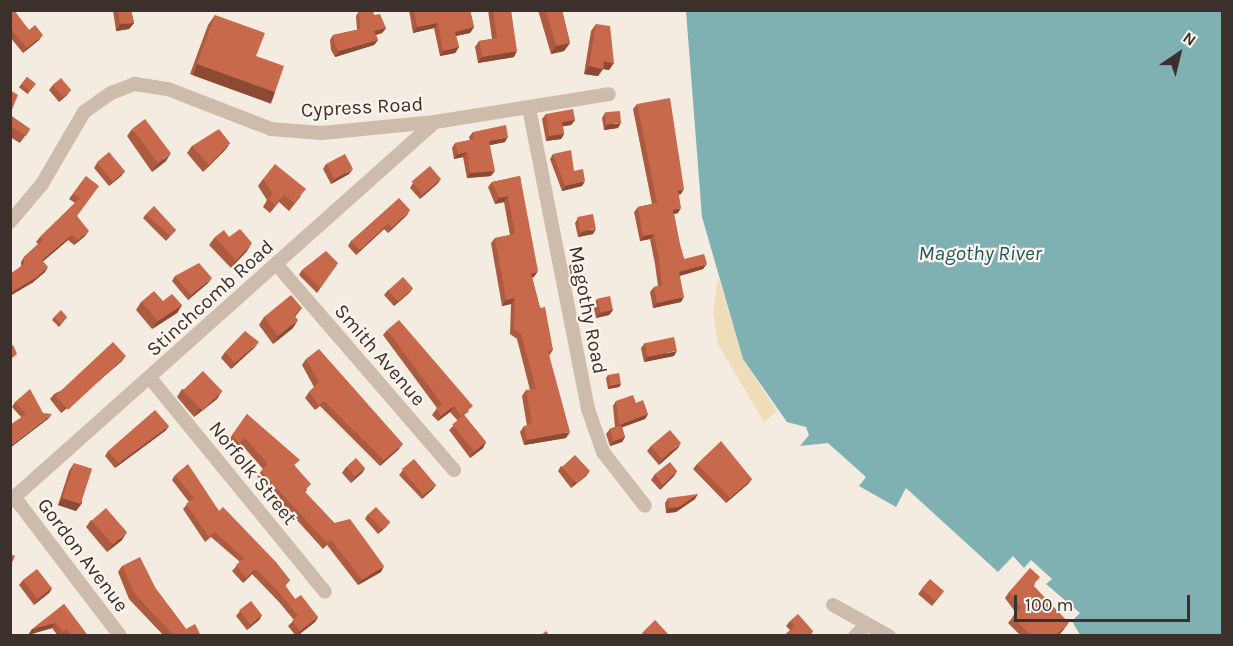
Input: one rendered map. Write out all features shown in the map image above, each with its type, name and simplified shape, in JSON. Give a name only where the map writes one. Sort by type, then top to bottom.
[{"type":"street","name":"Cypress Road","points":[[10,222],[42,184],[84,112],[111,93],[135,84],[168,89],[271,129],[322,133],[435,122],[609,94]]},
{"type":"street","name":"Magothy Road","points":[[529,108],[588,410],[603,452],[645,506]]},
{"type":"street","name":"Stinchcomb Road","points":[[13,500],[435,122]]},
{"type":"street","name":"Smith Avenue","points":[[278,265],[453,470]]},
{"type":"street","name":"Norfolk Street","points":[[150,378],[325,592]]},
{"type":"street","name":"Gordon Avenue","points":[[13,500],[120,636]]},
{"type":"street","points":[[833,605],[890,636]]},
{"type":"street","points":[[855,636],[867,625]]},
{"type":"sand","points":[[718,277],[743,359],[777,411],[764,422],[718,344],[713,311]]},
{"type":"water","name":"Magothy River","points":[[686,11],[1222,11],[1222,635],[1080,635],[1072,621],[1080,613],[1046,584],[1052,579],[1031,560],[1024,568],[1013,556],[998,572],[906,488],[896,507],[859,486],[866,477],[828,443],[800,446],[809,435],[806,427],[787,422],[743,359],[702,217]]},
{"type":"building","points":[[10,10],[14,10],[29,30],[35,25],[43,35],[27,48],[10,28]]},
{"type":"building","points":[[118,10],[131,10],[134,23],[120,24]]},
{"type":"building","points":[[373,10],[374,15],[380,14],[386,28],[374,31],[378,40],[339,51],[333,35],[360,29],[359,11]]},
{"type":"building","points":[[414,10],[470,10],[474,27],[455,32],[459,47],[443,51],[438,23],[417,27]]},
{"type":"building","points":[[493,10],[511,10],[517,51],[482,57],[479,41],[497,38]]},
{"type":"building","points":[[546,10],[562,10],[570,43],[556,46]]},
{"type":"building","points":[[215,15],[265,33],[256,56],[284,66],[275,92],[197,64]]},
{"type":"building","points":[[596,24],[610,26],[614,63],[604,61],[603,69],[589,66]]},
{"type":"building","points":[[27,77],[36,84],[30,91],[21,84]]},
{"type":"building","points":[[61,78],[71,90],[63,97],[53,85]]},
{"type":"building","points":[[10,90],[18,95],[10,114]]},
{"type":"building","points":[[670,98],[684,189],[678,190],[681,208],[673,210],[680,245],[684,259],[704,254],[707,264],[679,272],[684,297],[657,303],[654,287],[662,286],[659,259],[654,234],[643,236],[638,207],[657,203],[637,104]]},
{"type":"building","points":[[573,109],[575,120],[562,122],[564,134],[549,136],[546,114]]},
{"type":"building","points":[[620,111],[621,123],[606,124],[605,112]]},
{"type":"building","points":[[10,115],[30,129],[26,136],[10,126]]},
{"type":"building","points":[[145,119],[171,153],[158,163],[132,129]]},
{"type":"building","points":[[506,125],[508,137],[489,141],[495,171],[470,173],[467,152],[458,154],[455,143],[474,139],[473,132]]},
{"type":"building","points":[[219,129],[230,143],[209,165],[192,146]]},
{"type":"building","points":[[571,150],[574,171],[583,169],[585,181],[565,186],[553,154]]},
{"type":"building","points":[[109,152],[125,171],[113,181],[97,162]]},
{"type":"building","points":[[345,154],[353,169],[334,179],[326,164]]},
{"type":"building","points":[[275,164],[306,189],[294,203],[284,195],[275,205],[268,199],[273,194],[263,179]]},
{"type":"building","points":[[430,166],[441,179],[423,194],[412,181]]},
{"type":"building","points":[[86,176],[99,186],[77,216],[89,231],[78,240],[72,235],[42,260],[48,267],[36,278],[10,293],[10,274],[24,264],[24,257],[43,240],[40,237],[80,198],[73,194]]},
{"type":"building","points":[[520,176],[538,271],[531,274],[540,308],[545,307],[553,350],[548,351],[570,432],[527,440],[524,426],[532,424],[526,390],[536,389],[521,334],[514,329],[515,298],[506,300],[495,238],[515,234],[508,196],[499,198],[492,182]]},
{"type":"building","points":[[399,198],[410,210],[392,228],[388,224],[360,250],[351,241]]},
{"type":"building","points":[[154,206],[176,230],[170,236],[146,214]]},
{"type":"building","points":[[593,214],[596,229],[580,232],[577,217]]},
{"type":"building","points":[[240,229],[252,243],[236,261],[215,237],[224,230],[229,237]]},
{"type":"building","points":[[326,251],[338,263],[320,288],[302,270]]},
{"type":"building","points":[[581,262],[584,271],[573,273],[571,264]]},
{"type":"building","points":[[199,263],[212,278],[191,295],[175,276]]},
{"type":"building","points":[[403,277],[413,288],[398,302],[388,290]]},
{"type":"building","points":[[154,291],[163,301],[172,294],[182,305],[158,321],[141,302]]},
{"type":"building","points":[[291,295],[302,308],[294,315],[298,320],[278,336],[264,317]]},
{"type":"building","points":[[610,296],[613,310],[600,312],[597,299]]},
{"type":"building","points":[[61,310],[67,317],[61,324],[54,317]]},
{"type":"building","points":[[399,320],[473,406],[461,416],[454,406],[441,416],[436,409],[442,404],[387,330]]},
{"type":"building","points":[[245,331],[259,342],[235,363],[225,352]]},
{"type":"building","points":[[674,337],[677,351],[648,357],[645,343]]},
{"type":"building","points":[[113,342],[126,356],[68,410],[55,396]]},
{"type":"building","points":[[13,345],[17,354],[12,358],[10,347]]},
{"type":"building","points":[[319,349],[403,444],[384,460],[324,401],[319,405],[309,392],[319,382],[306,359]]},
{"type":"building","points":[[203,371],[222,391],[202,411],[183,390]]},
{"type":"building","points":[[619,373],[621,384],[610,386],[608,375]]},
{"type":"building","points":[[30,389],[43,413],[52,414],[10,446],[10,425],[26,414],[15,402]]},
{"type":"building","points":[[633,395],[636,403],[643,400],[648,414],[619,425],[616,401]]},
{"type":"building","points":[[155,410],[169,426],[119,463],[108,451]]},
{"type":"building","points":[[247,414],[300,460],[294,465],[311,484],[304,491],[334,523],[350,519],[384,566],[362,580],[331,540],[327,543],[261,471],[268,464],[245,438],[239,443],[232,435]]},
{"type":"building","points":[[464,415],[486,442],[474,452],[452,424]]},
{"type":"building","points":[[621,425],[625,437],[614,441],[610,429]]},
{"type":"building","points":[[670,430],[681,443],[662,459],[651,446]]},
{"type":"building","points":[[721,441],[752,479],[730,498],[697,464]]},
{"type":"building","points":[[575,455],[590,471],[577,483],[562,467]]},
{"type":"building","points":[[356,458],[365,468],[355,476],[346,467]]},
{"type":"building","points":[[414,459],[436,485],[424,495],[402,469]]},
{"type":"building","points":[[670,462],[677,471],[663,485],[655,474]]},
{"type":"building","points":[[74,463],[92,469],[81,504],[63,498]]},
{"type":"building","points":[[188,464],[219,511],[223,507],[276,562],[290,580],[285,585],[295,599],[301,595],[318,617],[300,631],[292,621],[298,616],[283,597],[256,569],[246,578],[236,565],[244,558],[215,532],[209,537],[186,504],[194,498],[175,475]]},
{"type":"building","points":[[698,494],[679,507],[669,508],[668,498]]},
{"type":"building","points":[[376,507],[390,522],[382,530],[368,515]]},
{"type":"building","points":[[106,508],[127,532],[113,545],[92,520]]},
{"type":"building","points":[[10,554],[15,556],[10,567]]},
{"type":"building","points":[[140,557],[156,589],[186,629],[195,624],[201,636],[174,636],[134,593],[122,566]]},
{"type":"building","points":[[1030,568],[1040,577],[1033,585],[1069,623],[1055,636],[1032,636],[1012,617],[1021,608],[1009,592]]},
{"type":"building","points":[[37,569],[52,588],[38,599],[23,580]]},
{"type":"building","points":[[930,579],[944,591],[935,601],[921,589]]},
{"type":"building","points":[[251,601],[262,615],[250,624],[239,610]]},
{"type":"building","points":[[64,604],[88,636],[71,636],[67,629],[63,632],[55,623],[32,629]]},
{"type":"building","points":[[798,614],[813,631],[808,636],[784,636],[795,626],[790,621]]},
{"type":"building","points":[[655,620],[670,636],[644,636],[642,633]]},
{"type":"building","points":[[546,631],[550,636],[540,636]]}]
